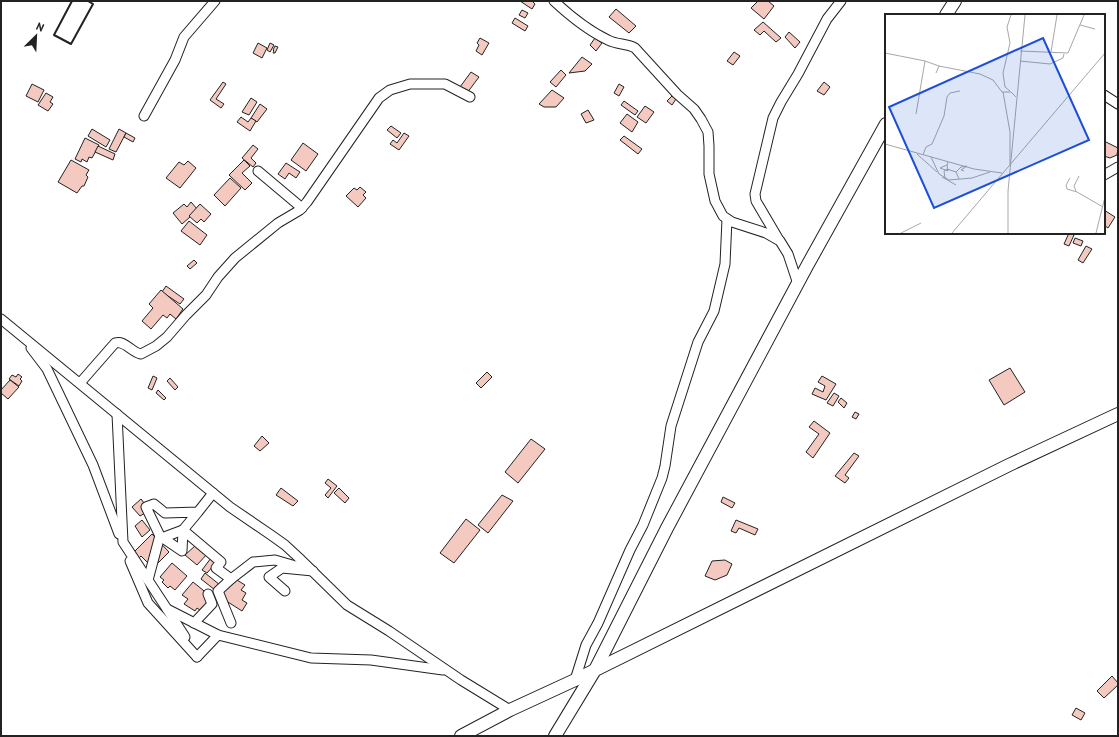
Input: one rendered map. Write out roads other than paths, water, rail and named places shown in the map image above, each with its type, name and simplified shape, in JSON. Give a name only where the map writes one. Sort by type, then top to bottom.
[{"type":"street","points":[[144,116],[175,60],[184,37],[215,1]]},
{"type":"street","points":[[554,1],[584,26],[607,40],[619,44],[628,44],[636,48],[677,94],[694,109],[708,132],[709,174],[715,201],[723,216],[732,222],[766,233],[780,241]]},
{"type":"street","points":[[798,284],[788,254],[756,201],[755,194],[773,118],[780,102],[798,74],[827,19],[841,1]]},
{"type":"street","points":[[947,14],[955,1]]},
{"type":"street","points":[[80,383],[115,344],[120,342],[141,354],[162,342],[206,296],[218,277],[235,258],[278,223],[297,212],[308,202],[379,98],[390,90],[410,84],[445,84],[470,97]]},
{"type":"street","points":[[1105,97],[1118,104]]},
{"type":"street","points":[[555,736],[595,670],[667,528],[885,126]]},
{"type":"street","points":[[1105,174],[1118,167]]},
{"type":"street","points":[[258,171],[302,208]]},
{"type":"street","points":[[575,680],[586,645],[598,623],[630,550],[643,525],[662,478],[671,426],[698,342],[714,311],[725,264],[727,219]]},
{"type":"street","points":[[1,319],[230,507],[271,535],[298,557],[347,605],[510,710]]},
{"type":"street","points":[[21,336],[47,369],[93,465],[122,542],[148,603],[197,657]]},
{"type":"street","points":[[117,414],[122,542],[197,657]]},
{"type":"street","points":[[461,736],[510,710],[575,680],[1009,465],[1118,414]]},
{"type":"street","points":[[148,580],[159,540],[183,530],[213,492]]},
{"type":"street","points":[[183,530],[182,551],[160,536],[146,507],[154,504],[165,513],[198,512]]},
{"type":"street","points":[[183,530],[221,562],[216,568],[231,578]]},
{"type":"street","points":[[231,623],[218,591],[231,578],[253,562],[275,560],[313,571]]},
{"type":"street","points":[[285,591],[269,577],[282,568],[313,571]]},
{"type":"street","points":[[194,623],[212,604],[208,594]]},
{"type":"street","points":[[167,609],[218,635],[311,658],[371,660],[446,670]]},
{"type":"street","points":[[197,657],[218,635]]}]
